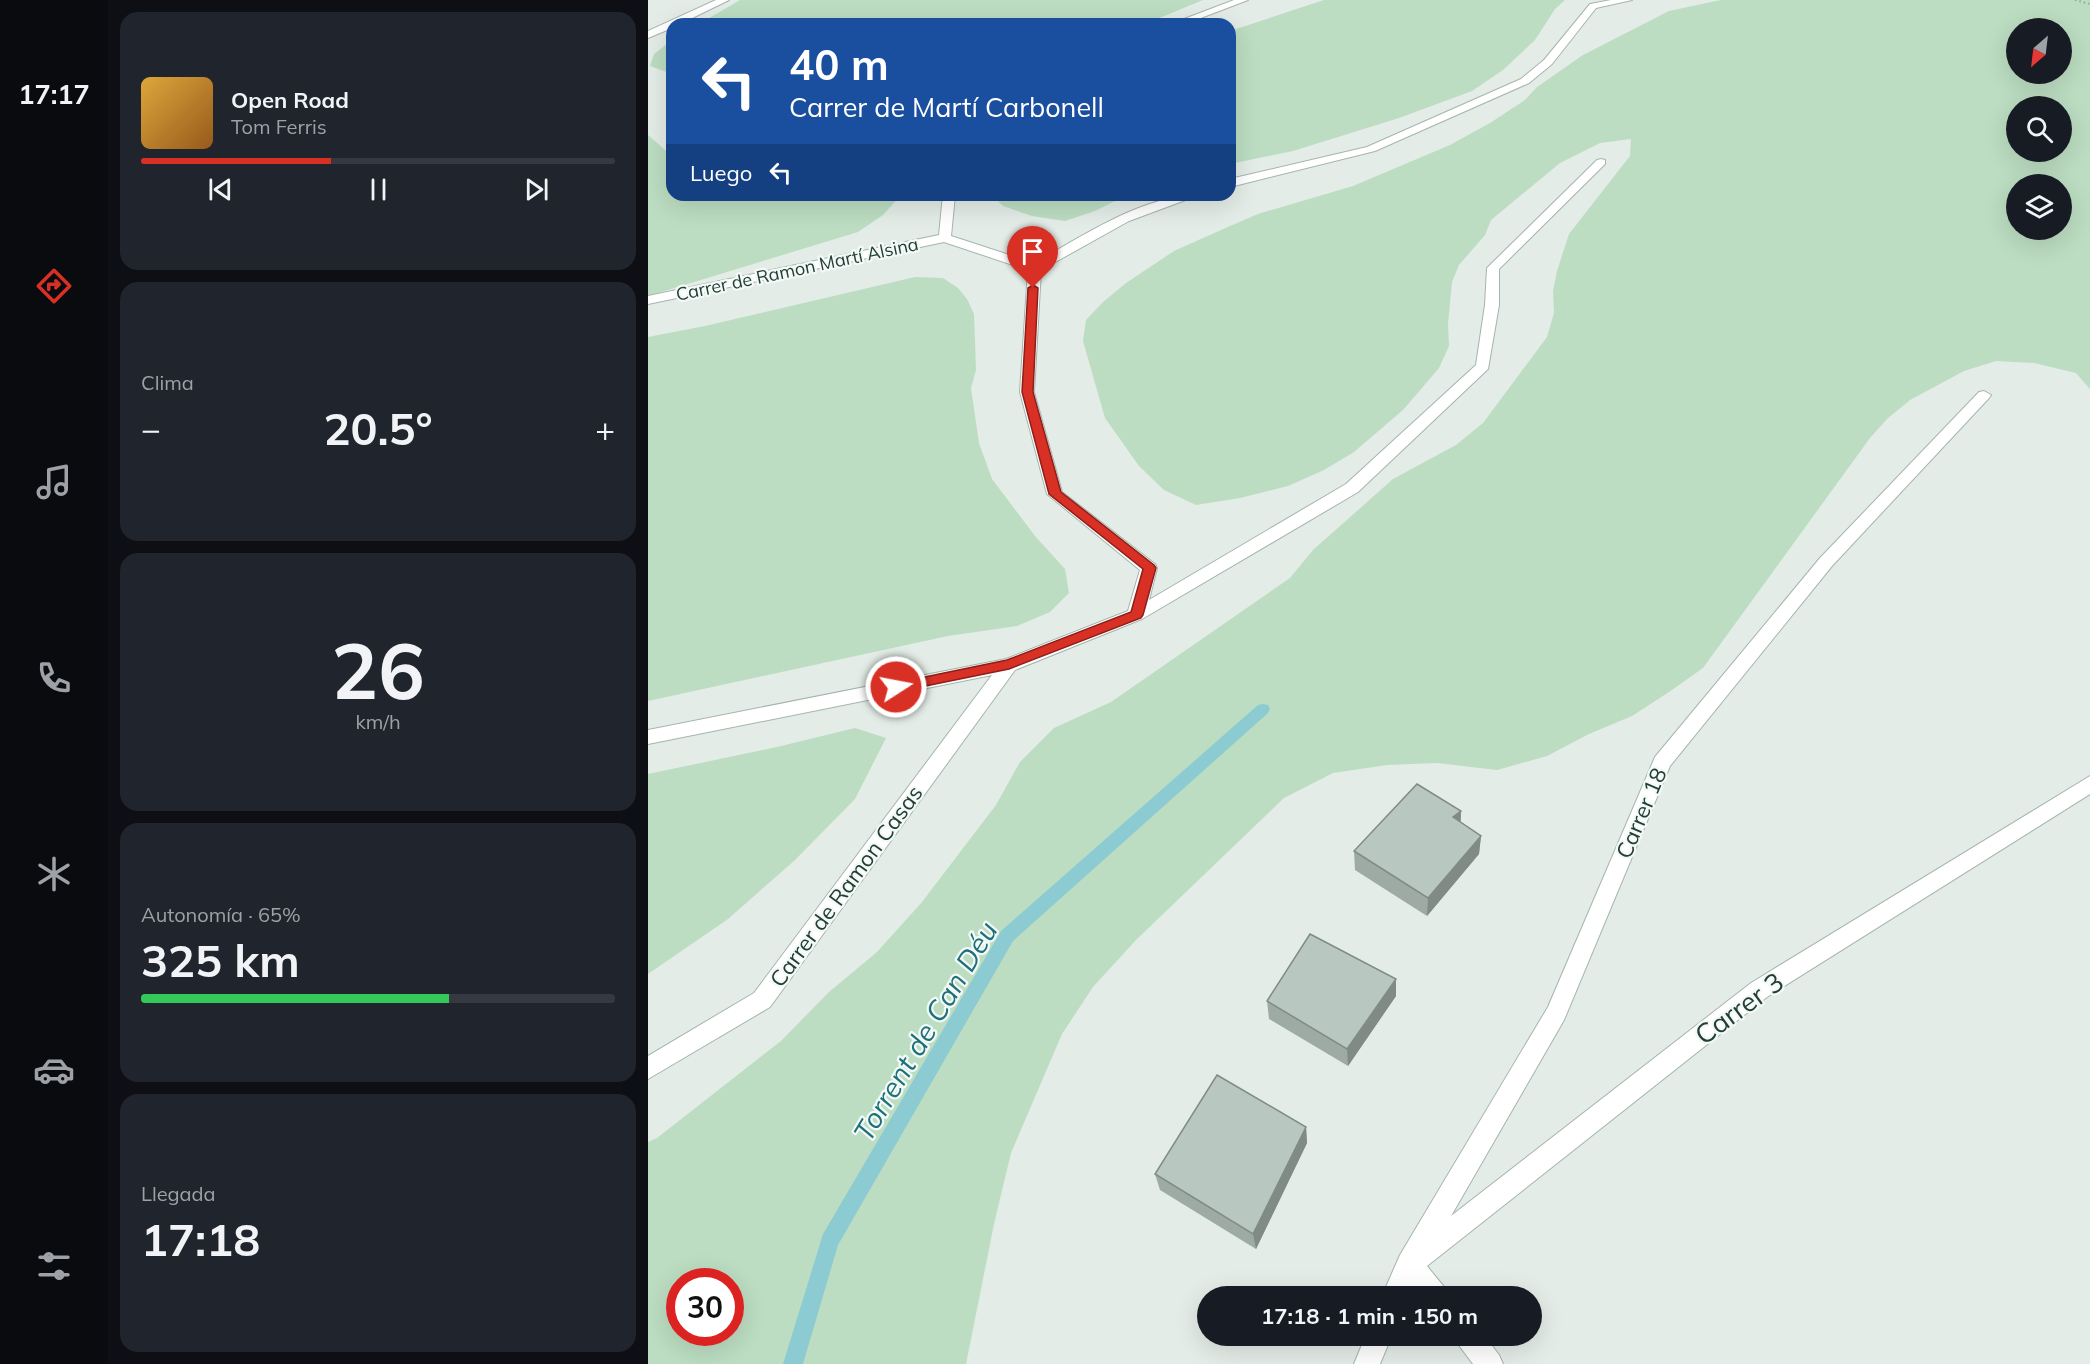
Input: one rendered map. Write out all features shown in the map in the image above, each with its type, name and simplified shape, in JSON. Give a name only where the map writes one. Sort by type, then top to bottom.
[{"type":"street","points":[[685,18],[724,0]]},
{"type":"street","points":[[1193,18],[1243,0]]},
{"type":"street","points":[[1236,182],[1371,149],[1526,81],[1548,62],[1593,6],[1627,0]]},
{"type":"street","points":[[648,35],[666,27]]},
{"type":"street","points":[[648,737],[1009,664],[1136,615],[1352,488],[1483,366],[1492,305],[1493,268],[1601,162]]},
{"type":"street","points":[[948,201],[945,238],[1035,268],[1125,218],[1175,201]]},
{"type":"street","name":"Carrer de Ramon Martí Alsina","points":[[648,300],[945,238]]},
{"type":"street","points":[[1035,268],[1027,392],[1055,494],[1149,568],[1136,615]]},
{"type":"street","name":"Carrer 18","points":[[1399,1286],[1409,1264],[1556,1013],[1662,762],[1826,562],[1984,395]]},
{"type":"street","name":"Carrer de Ramon Casas","points":[[648,1068],[762,1000],[1009,664]]},
{"type":"street","name":"Carrer 3","points":[[1409,1264],[1759,990],[2090,784]]},
{"type":"street","points":[[1409,1264],[1427,1286]]},
{"type":"street","points":[[1367,1364],[1374,1346]]},
{"type":"street","points":[[1476,1346],[1490,1364]]},
{"type":"path","points":[[2075,0],[2090,4]]},
{"type":"green space","points":[[740,0],[1203,0],[1160,18],[709,18]]},
{"type":"green space","points":[[1324,0],[1565,0],[1555,9],[1535,40],[1503,70],[1472,91],[1399,118],[1293,151],[1236,163],[1236,29]]},
{"type":"green space","points":[[1721,0],[2090,0],[2090,389],[2076,373],[2034,363],[1996,361],[1964,371],[1910,400],[1887,419],[1870,438],[1703,668],[1632,716],[1589,734],[1547,756],[1497,770],[1437,763],[1387,765],[1333,773],[1284,798],[1136,940],[1093,987],[1062,1034],[1011,1153],[994,1224],[966,1364],[648,1364],[648,1142],[657,1138],[781,1041],[829,992],[877,952],[922,902],[996,805],[1020,762],[1054,728],[1111,702],[1290,578],[1313,550],[1393,479],[1456,445],[1483,423],[1547,337],[1554,313],[1553,291],[1557,271],[1569,234],[1630,156],[1631,139],[1600,143],[1560,163],[1491,220],[1485,235],[1459,265],[1452,282],[1448,324],[1449,346],[1439,368],[1403,410],[1354,452],[1324,470],[1288,486],[1240,498],[1196,505],[1164,490],[1139,466],[1105,418],[1083,341],[1086,320],[1126,283],[1174,251],[1258,214],[1353,186],[1450,145],[1525,100],[1537,87],[1583,55],[1669,11]]},
{"type":"green space","points":[[666,45],[666,72],[650,66],[654,54]]},
{"type":"green space","points":[[648,135],[666,151],[666,201],[896,201],[883,215],[858,232],[648,296]]},
{"type":"green space","points":[[998,201],[1115,201],[1095,211],[1065,221],[1032,216],[1003,206]]},
{"type":"green space","points":[[915,277],[943,278],[958,288],[967,299],[974,314],[976,370],[971,388],[979,443],[992,479],[1035,536],[1065,569],[1069,593],[1050,612],[1017,626],[948,636],[648,701],[648,337]]},
{"type":"green space","points":[[855,728],[886,738],[855,799],[795,860],[728,919],[648,974],[648,774]]},
{"type":"building","points":[[1417,784],[1461,811],[1453,817],[1481,836],[1428,898],[1354,851]]},
{"type":"building","points":[[1310,934],[1396,979],[1347,1049],[1267,1001]]},
{"type":"building","points":[[1217,1075],[1306,1127],[1253,1234],[1155,1174]]},
{"type":"waterway","name":"Torrent de Can Déu","points":[[793,1364],[830,1241],[1007,936],[1263,709]]},
{"type":"route","points":[[896,687],[1009,664],[1136,615],[1149,568],[1055,494],[1027,392],[1033,288]]}]
